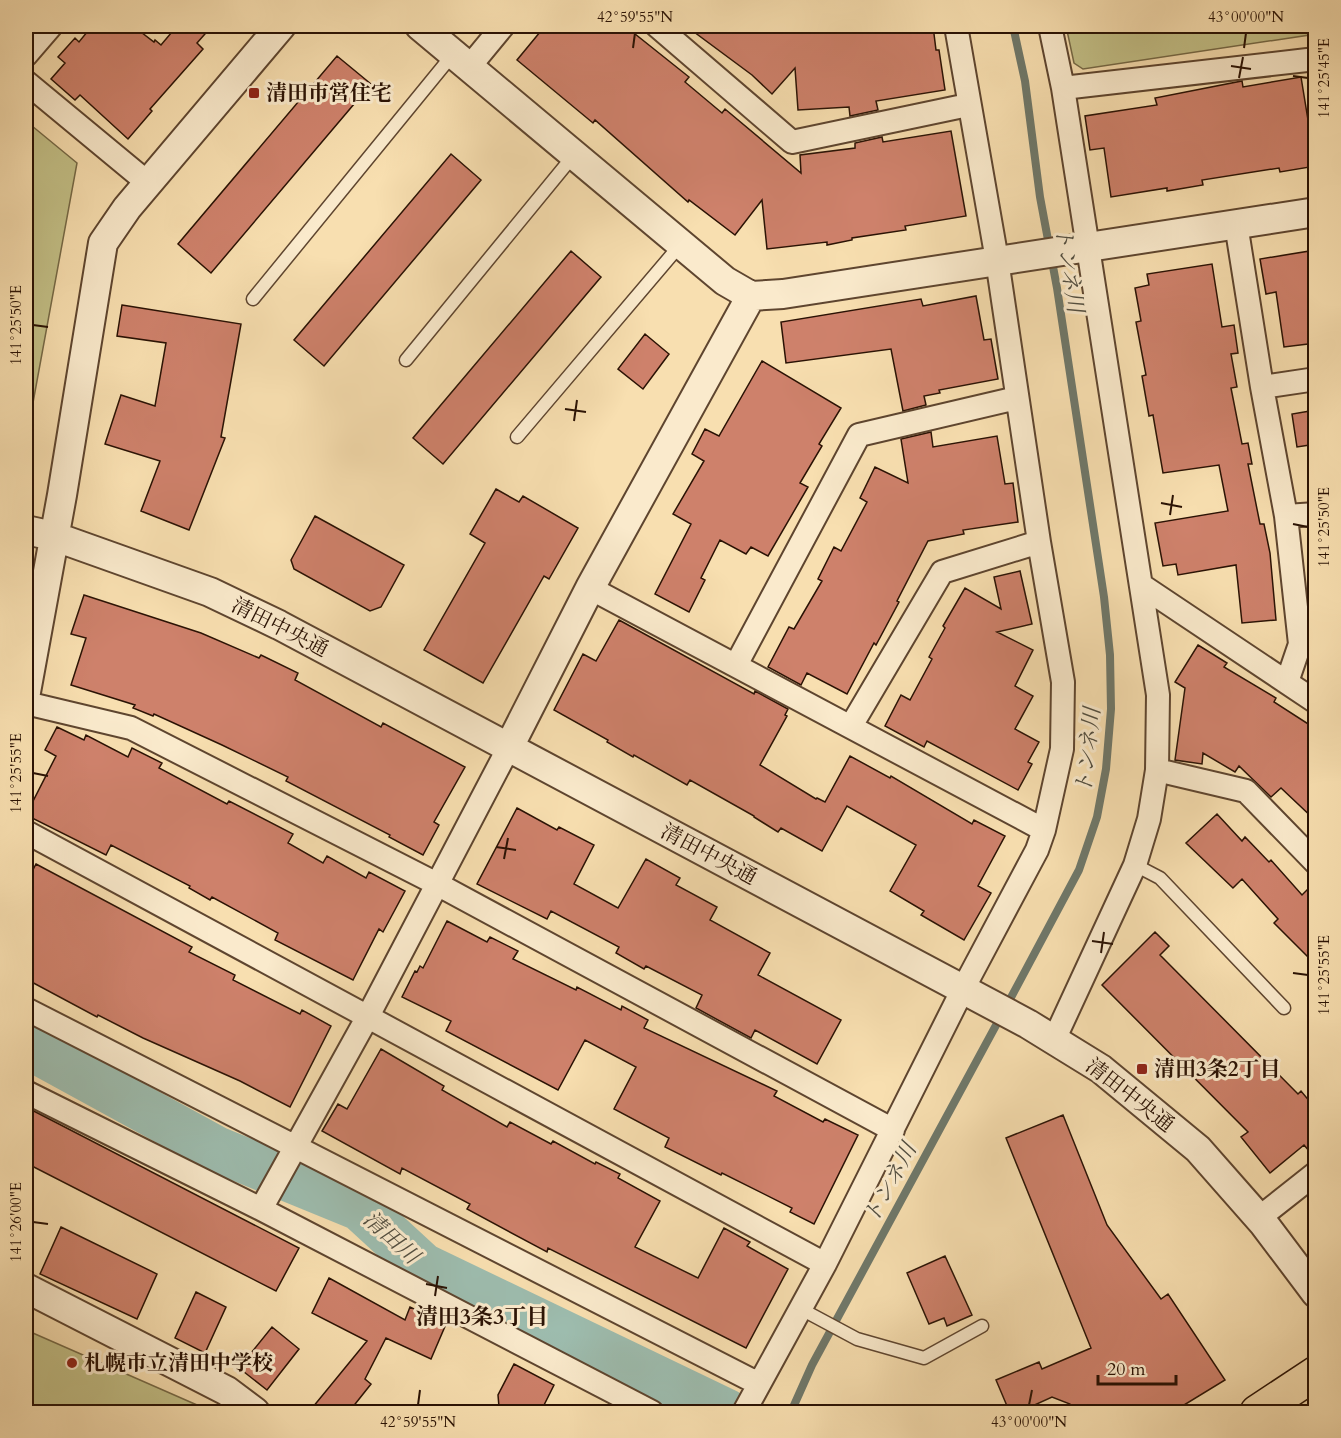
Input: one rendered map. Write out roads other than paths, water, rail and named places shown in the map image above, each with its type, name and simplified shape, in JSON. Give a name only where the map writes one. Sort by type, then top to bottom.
[{"type":"main road","points":[[1257,1413],[1316,1373]]},
{"type":"street","points":[[26,55],[51,26]]},
{"type":"street","points":[[26,692],[103,243],[127,208],[281,26]]},
{"type":"street","points":[[420,26],[725,281],[751,296],[783,294],[1316,212]]},
{"type":"street","points":[[462,60],[502,26]]},
{"type":"street","points":[[657,26],[792,142],[968,105]]},
{"type":"street","points":[[746,1409],[825,1264],[893,1130],[974,995],[1037,850],[1044,830],[1062,749],[1063,682],[1039,542],[997,260],[968,105],[956,26]]},
{"type":"street","points":[[1050,26],[1063,88],[1079,248],[1142,585],[1158,695],[1157,770],[1149,819],[1135,865],[1054,1040]]},
{"type":"street","points":[[1063,88],[1316,59]]},
{"type":"street","points":[[26,82],[148,183]]},
{"type":"street","points":[[1236,224],[1262,387],[1286,516],[1300,644],[1287,682]]},
{"type":"street","points":[[264,1202],[367,1018],[591,588],[751,296]]},
{"type":"street","points":[[1262,387],[1316,379]]},
{"type":"street","points":[[736,665],[859,435],[1017,398]]},
{"type":"street","points":[[1286,516],[1316,514]]},
{"type":"street","name":"清田中央通","points":[[26,530],[53,536],[210,592],[279,625],[1028,1024],[1101,1069],[1198,1149],[1259,1218],[1316,1293]]},
{"type":"street","points":[[851,726],[942,572],[1039,542]]},
{"type":"street","points":[[1142,585],[1316,702]]},
{"type":"street","points":[[591,588],[1044,830]]},
{"type":"street","points":[[26,703],[131,728],[437,884],[893,1130]]},
{"type":"street","points":[[1157,770],[1246,791],[1316,863]]},
{"type":"street","points":[[26,832],[825,1264]]},
{"type":"street","points":[[26,1009],[291,1153],[759,1384]]},
{"type":"street","points":[[26,1092],[264,1202],[651,1413]]},
{"type":"street","points":[[1259,1218],[1316,1173]]},
{"type":"street","points":[[26,1288],[227,1391],[255,1413]]},
{"type":"lane","points":[[252,299],[462,60]]},
{"type":"lane","points":[[406,360],[574,155]]},
{"type":"lane","points":[[517,437],[681,244]]},
{"type":"lane","points":[[1135,865],[1160,878],[1284,1008]]},
{"type":"lane","points":[[801,1309],[857,1339],[924,1358],[982,1326]]},
{"type":"waterway","name":"トンネ川","points":[[1007,1005],[1079,870],[1097,817],[1106,769],[1111,709],[1110,655],[1104,597],[1057,288],[1040,197],[1025,81],[1013,26]]},
{"type":"waterway","name":"トンネ川","points":[[791,1412],[812,1365],[1001,1016]]},
{"type":"waterway","name":"清田川","points":[[26,1045],[216,1149],[360,1208],[423,1266],[727,1412]]},
{"type":"place","name":"清田市営住宅","points":[[254,93]]},
{"type":"place","name":"清田3条2丁目","points":[[1142,1069]]},
{"type":"place","name":"札幌市立清田中学校","points":[[72,1363]]},
{"type":"district","name":"清田3条3丁目","points":[[482,1316]]}]
